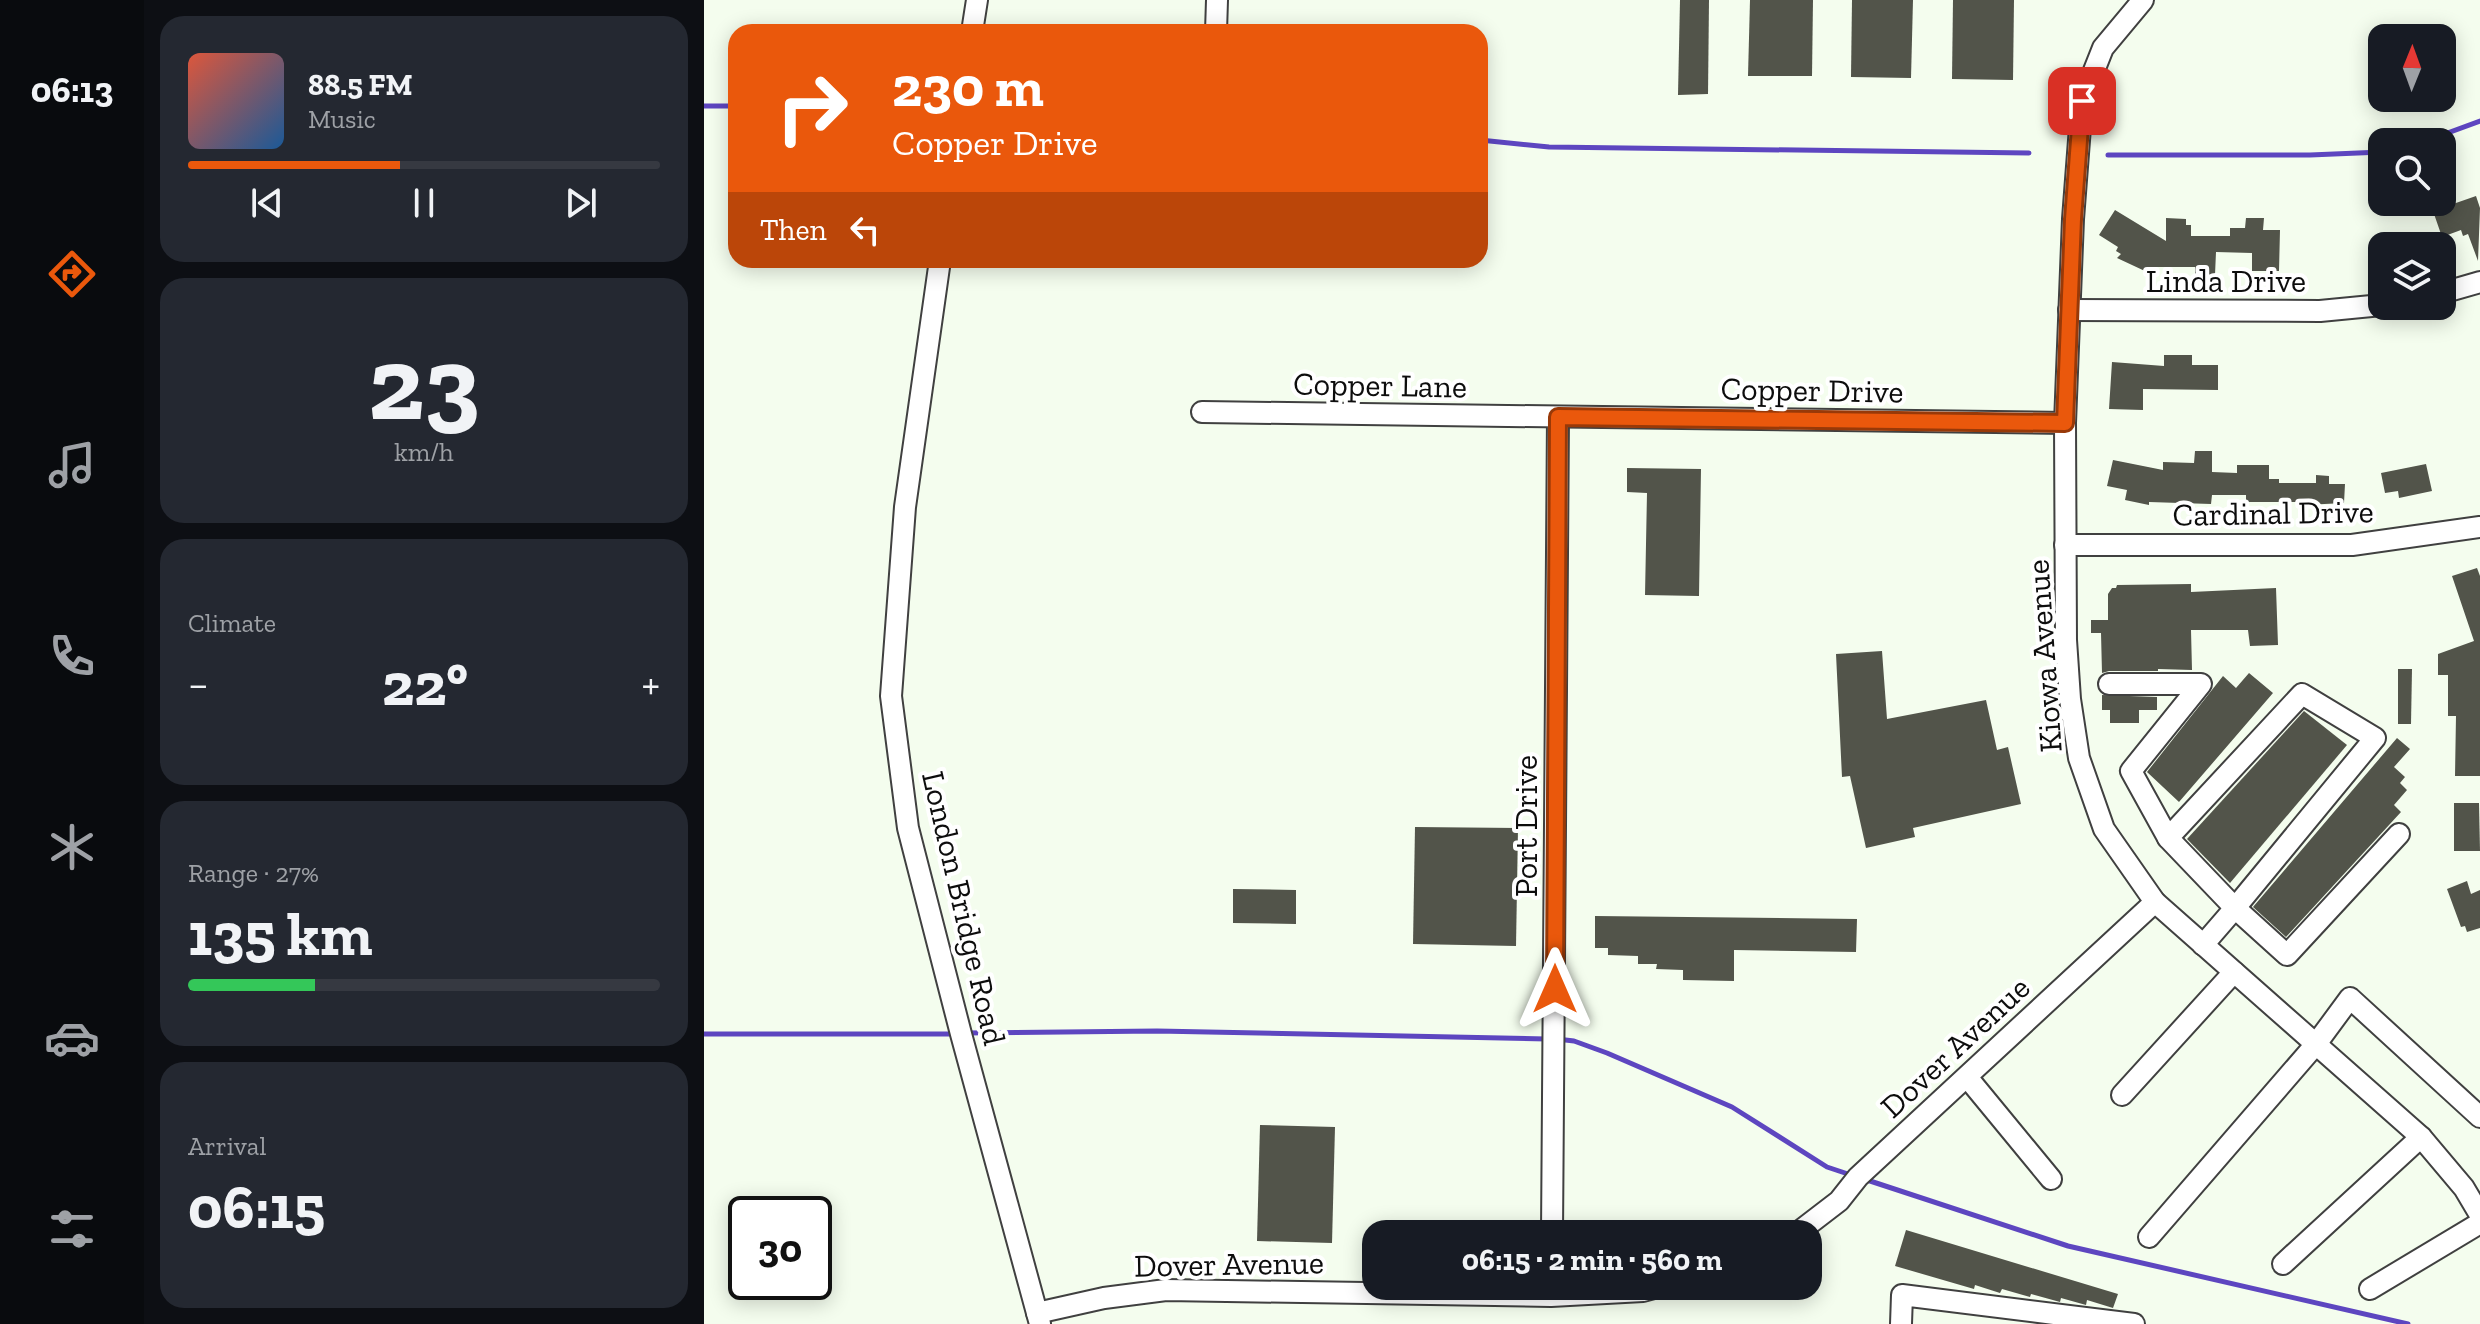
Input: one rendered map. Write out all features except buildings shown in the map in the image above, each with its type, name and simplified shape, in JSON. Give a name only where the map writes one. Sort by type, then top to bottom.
[{"type":"street","points":[[973,24],[977,0]]},
{"type":"street","points":[[1216,24],[1217,0]]},
{"type":"street","name":"Kiowa Avenue","points":[[2139,1],[2103,48],[2082,101],[2073,219],[2065,423],[2067,651],[2079,758],[2104,829],[2155,902],[2421,1137],[2464,1188],[2480,1215]]},
{"type":"street","name":"London Bridge Road","points":[[939,268],[905,507],[891,696],[908,828],[1039,1318]]},
{"type":"street","points":[[2456,289],[2480,282]]},
{"type":"street","name":"Linda Drive","points":[[2069,310],[2320,311],[2368,306]]},
{"type":"street","name":"Copper Lane","points":[[1202,412],[1558,417]]},
{"type":"street","name":"Copper Drive","points":[[1558,417],[2065,423]]},
{"type":"street","name":"Port Drive","points":[[1552,1220],[1558,417]]},
{"type":"street","name":"Cardinal Drive","points":[[2065,545],[2352,545],[2480,527]]},
{"type":"street","points":[[2109,684],[2201,684],[2131,771],[2168,838],[2235,908],[2287,955],[2399,834]]},
{"type":"street","points":[[2168,838],[2302,694],[2375,738],[2203,945]]},
{"type":"street","name":"Dover Avenue","points":[[1814,1220],[1839,1201],[1858,1177],[2155,902]]},
{"type":"street","points":[[2122,1095],[2234,972]]},
{"type":"street","points":[[2149,1237],[2316,1044],[2350,998],[2480,1117]]},
{"type":"street","points":[[1967,1077],[2051,1179]]},
{"type":"street","points":[[2283,1264],[2421,1137]]},
{"type":"street","points":[[2370,1289],[2480,1223]]},
{"type":"street","name":"Dover Avenue","points":[[1039,1318],[1104,1298],[1166,1290],[1362,1291]]},
{"type":"street","points":[[1901,1324],[1902,1295],[2134,1324]]},
{"type":"waterway","points":[[704,106],[728,106]]},
{"type":"waterway","points":[[2456,130],[2480,121]]},
{"type":"waterway","points":[[1488,141],[1549,147],[2029,153]]},
{"type":"waterway","points":[[2108,155],[2368,153]]},
{"type":"waterway","points":[[965,1033],[1157,1031],[1547,1039]]},
{"type":"waterway","points":[[704,1034],[955,1034]]},
{"type":"waterway","points":[[1557,1039],[1574,1041],[1607,1053],[1732,1107],[1827,1167],[1851,1175]]},
{"type":"waterway","points":[[1864,1179],[2068,1246],[2408,1324]]},
{"type":"route","points":[[1555,989],[1558,417],[2065,423],[2073,219],[2082,101]]}]
